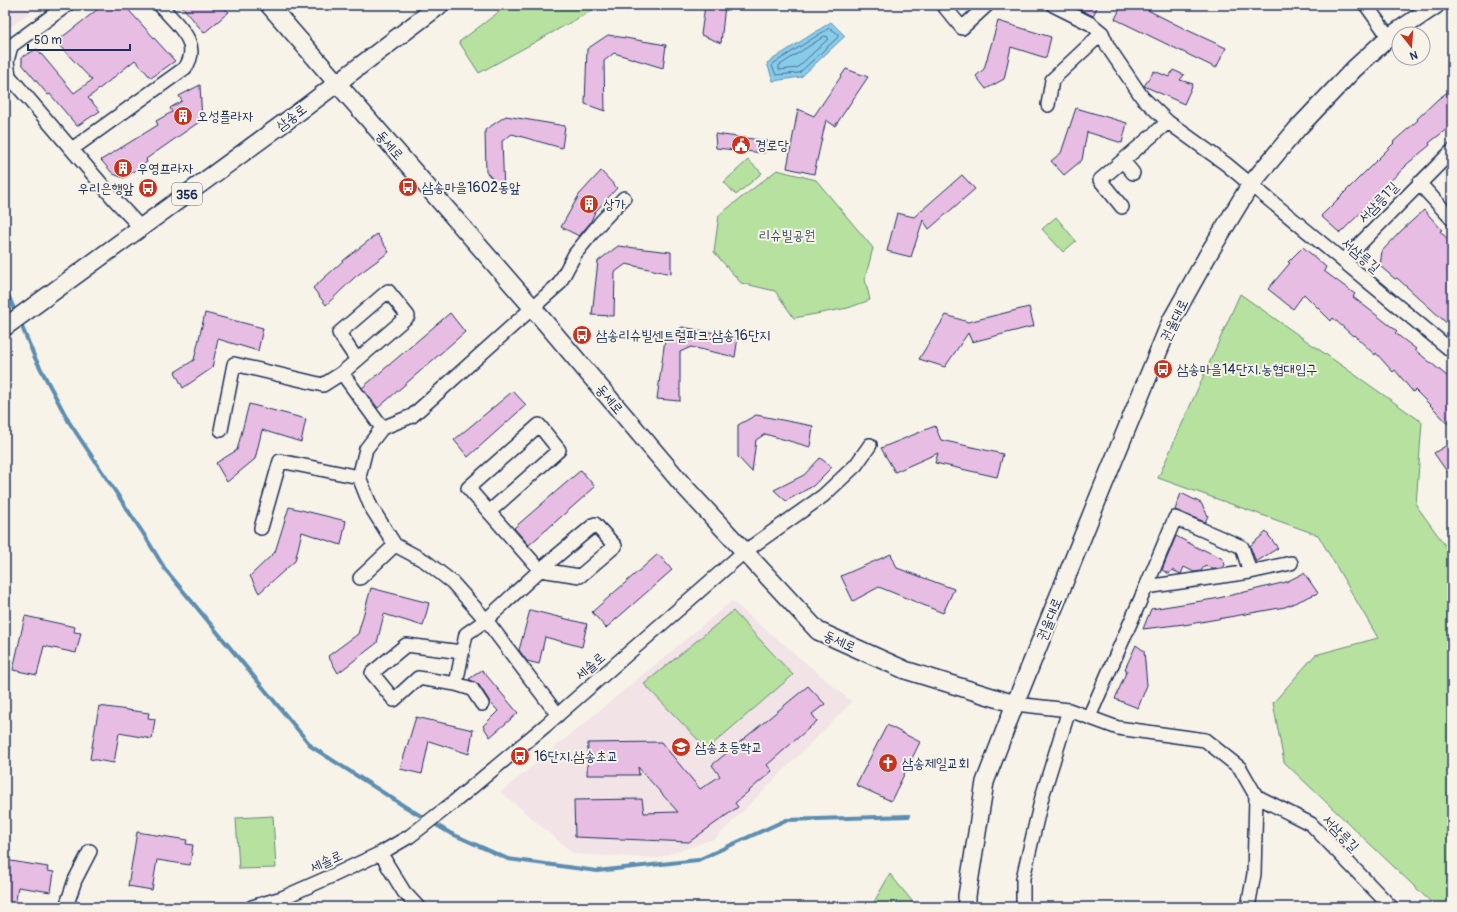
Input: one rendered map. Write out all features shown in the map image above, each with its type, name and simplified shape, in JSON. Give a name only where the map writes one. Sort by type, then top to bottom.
[{"type":"main road","name":"동세로","points":[[269,5],[532,307],[682,484],[818,631],[905,670],[1015,704]]},
{"type":"main road","name":"삼송로","points":[[5,328],[337,83],[440,5]]},
{"type":"main road","name":"권율대로","points":[[967,907],[967,896],[985,782],[1015,704],[1172,321],[1209,253],[1251,184],[1313,112],[1354,69],[1389,37],[1436,5]]},
{"type":"street","points":[[67,5],[11,46],[7,61],[10,76],[141,228]]},
{"type":"street","points":[[72,149],[185,68],[192,56],[189,39],[160,5]]},
{"type":"street","points":[[943,5],[962,28],[987,5]]},
{"type":"street","points":[[1048,104],[1052,80],[1102,33],[1091,24],[1053,5]]},
{"type":"street","points":[[1366,5],[1389,37]]},
{"type":"street","name":"서삼릉길","points":[[1102,33],[1108,48],[1142,98],[1168,122],[1251,184],[1452,350]]},
{"type":"street","points":[[1122,207],[1100,180],[1168,122]]},
{"type":"street","name":"서삼릉1길","points":[[1344,261],[1452,151]]},
{"type":"street","points":[[1123,161],[1133,173]]},
{"type":"street","name":"서삼릉1길","points":[[1420,183],[1452,219]]},
{"type":"street","points":[[558,716],[486,620],[452,582],[425,561],[394,545],[371,507],[359,477],[366,449],[382,428],[412,416],[559,284],[575,254],[624,198]]},
{"type":"street","points":[[221,430],[234,364],[323,385],[342,373],[408,316],[388,291],[339,333],[357,360]]},
{"type":"street","points":[[342,373],[382,428]]},
{"type":"street","points":[[456,684],[466,634],[486,620],[540,570],[594,524],[615,546],[580,576],[540,570],[489,512],[468,488],[539,425],[559,450],[489,512]]},
{"type":"street","name":"세솔로","points":[[252,907],[282,898],[381,853],[410,836],[454,802],[558,716],[744,552],[823,496],[856,465],[870,444]]},
{"type":"street","points":[[261,528],[280,461],[359,477]]},
{"type":"street","points":[[1089,717],[1175,518],[1242,548],[1250,572]]},
{"type":"street","points":[[360,578],[394,545]]},
{"type":"street","points":[[1146,587],[1250,572],[1291,562]]},
{"type":"street","points":[[462,652],[406,645],[372,673],[394,700],[418,678],[472,688],[482,704]]},
{"type":"street","points":[[1015,704],[1069,710],[1118,728],[1204,740],[1240,768],[1256,796],[1254,874],[1248,907]]},
{"type":"street","points":[[1023,907],[1022,878],[1042,797],[1069,710]]},
{"type":"street","name":"서삼릉길","points":[[1256,796],[1311,824],[1391,907]]},
{"type":"street","points":[[66,907],[75,880],[90,851]]},
{"type":"street","points":[[381,853],[404,892],[418,907]]},
{"type":"shaded area","points":[[5,5],[39,5],[5,31]]},
{"type":"shaded area","name":"삼송초등학교","points":[[732,601],[852,702],[716,838],[658,858],[574,854],[501,792]]},
{"type":"green space","points":[[508,5],[602,5],[479,73],[459,42]]},
{"type":"green space","points":[[748,160],[762,173],[736,195],[724,182]]},
{"type":"green space","name":"리슈빌공원","points":[[777,170],[816,180],[873,248],[865,279],[870,300],[848,308],[794,318],[775,291],[741,283],[714,252],[719,215]]},
{"type":"green space","points":[[1056,217],[1076,241],[1063,252],[1042,229]]},
{"type":"green space","points":[[1240,294],[1422,422],[1416,505],[1452,555],[1452,907],[1436,907],[1284,762],[1273,703],[1315,655],[1378,638],[1318,535],[1158,478]]},
{"type":"green space","points":[[733,611],[793,675],[707,749],[644,684]]},
{"type":"green space","points":[[273,816],[276,868],[239,869],[236,818]]},
{"type":"green space","points":[[890,874],[912,901],[912,907],[871,907]]},
{"type":"water","points":[[831,22],[845,36],[801,77],[773,81],[767,63]]},
{"type":"building","points":[[103,5],[124,5],[175,61],[151,78],[135,60],[88,98],[100,111],[77,126],[22,64],[22,57],[37,49],[74,93],[92,80],[56,42]]},
{"type":"building","points":[[181,5],[221,5],[229,12],[204,33]]},
{"type":"building","points":[[705,5],[725,5],[721,43],[701,35]]},
{"type":"building","points":[[1071,5],[1098,5],[1093,16]]},
{"type":"building","points":[[1122,5],[1138,5],[1226,48],[1216,68],[1115,19]]},
{"type":"building","points":[[998,21],[1051,37],[1046,58],[1011,47],[1004,79],[986,89],[976,76],[984,69]]},
{"type":"building","points":[[608,35],[666,45],[663,68],[614,53],[604,61],[605,111],[585,104],[587,49]]},
{"type":"building","points":[[846,69],[868,77],[835,126],[826,120],[814,174],[787,168],[798,109],[814,116]]},
{"type":"building","points":[[1173,70],[1184,75],[1180,80],[1193,84],[1184,104],[1144,86],[1154,71],[1169,77]]},
{"type":"building","name":"오성플라자","points":[[200,85],[202,120],[146,159],[147,162],[124,178],[113,174],[101,160],[158,125],[156,121],[172,112],[170,108],[182,101],[179,96]]},
{"type":"building","points":[[1452,89],[1452,125],[1429,143],[1430,145],[1406,165],[1383,188],[1385,189],[1340,233],[1321,216],[1394,143],[1393,142],[1418,120],[1417,119],[1438,99]]},
{"type":"building","points":[[1076,108],[1127,123],[1122,143],[1087,132],[1082,160],[1064,175],[1051,161],[1061,153]]},
{"type":"building","points":[[506,116],[565,126],[562,148],[512,134],[502,141],[504,191],[486,172],[485,130]]},
{"type":"building","name":"경로당","points":[[715,134],[768,141],[764,153],[716,148]]},
{"type":"building","name":"상가","points":[[601,171],[617,188],[595,212],[590,223],[579,236],[561,227],[579,195]]},
{"type":"building","points":[[962,175],[975,189],[929,229],[923,220],[911,257],[887,251],[897,213],[914,217]]},
{"type":"building","points":[[1424,210],[1452,244],[1452,328],[1397,278],[1395,279],[1380,266],[1382,251]]},
{"type":"building","points":[[377,234],[389,252],[355,277],[326,305],[313,288],[344,260]]},
{"type":"building","points":[[618,246],[671,252],[671,274],[626,264],[615,272],[614,316],[592,315],[598,261]]},
{"type":"building","points":[[1303,247],[1326,267],[1324,271],[1355,294],[1353,297],[1397,331],[1395,333],[1452,380],[1452,428],[1415,390],[1413,392],[1395,370],[1393,372],[1376,353],[1375,355],[1333,318],[1331,321],[1304,294],[1293,309],[1268,289],[1290,263],[1288,262]]},
{"type":"building","points":[[1029,307],[1034,326],[972,342],[968,333],[945,367],[919,359],[946,315],[968,322]]},
{"type":"building","points":[[205,313],[263,328],[258,351],[218,339],[212,368],[183,388],[175,372],[194,360]]},
{"type":"building","points":[[450,313],[465,332],[378,408],[362,388]]},
{"type":"building","points":[[682,327],[738,337],[735,357],[691,347],[680,352],[680,401],[657,399],[665,339]]},
{"type":"building","points":[[513,391],[526,405],[468,457],[454,440]]},
{"type":"building","points":[[249,404],[306,419],[301,442],[262,430],[255,459],[227,482],[216,463],[237,450]]},
{"type":"building","points":[[756,415],[813,426],[810,447],[765,434],[756,440],[752,472],[738,457],[738,425]]},
{"type":"building","points":[[935,426],[941,440],[1003,454],[997,477],[935,463],[938,453],[895,472],[881,448]]},
{"type":"building","points":[[1452,442],[1452,479],[1434,453]]},
{"type":"building","points":[[820,458],[832,467],[813,486],[786,501],[774,490],[804,475]]},
{"type":"building","points":[[581,470],[595,487],[529,545],[514,528]]},
{"type":"building","points":[[1181,493],[1201,503],[1208,516],[1205,522],[1175,510]]},
{"type":"building","points":[[289,507],[346,521],[341,545],[302,532],[295,561],[259,593],[250,576],[275,552]]},
{"type":"building","points":[[1266,532],[1278,548],[1256,562],[1250,546]]},
{"type":"building","points":[[1176,536],[1223,559],[1225,565],[1223,568],[1212,569],[1205,565],[1201,571],[1194,572],[1184,567],[1181,574],[1172,570],[1169,574],[1162,570]]},
{"type":"building","points":[[658,554],[672,570],[606,628],[592,612]]},
{"type":"building","points":[[891,554],[897,568],[954,589],[943,613],[879,587],[853,601],[841,576]]},
{"type":"building","points":[[1304,573],[1318,593],[1285,607],[1184,625],[1143,629],[1151,609],[1214,599],[1245,592],[1286,582]]},
{"type":"building","points":[[371,588],[429,603],[423,626],[384,614],[377,643],[338,673],[328,656],[358,634]]},
{"type":"building","points":[[530,610],[587,624],[582,647],[545,637],[539,664],[527,661],[519,650]]},
{"type":"building","points":[[25,616],[75,627],[74,632],[81,633],[76,653],[44,646],[37,675],[13,670]]},
{"type":"building","points":[[1136,645],[1144,651],[1147,685],[1138,708],[1115,699],[1127,670],[1125,669]]},
{"type":"building","points":[[482,670],[518,713],[490,737],[483,726],[498,711],[479,685],[469,679]]},
{"type":"building","points":[[808,686],[825,704],[812,714],[817,721],[767,765],[772,771],[735,803],[738,807],[689,842],[575,837],[574,800],[642,799],[644,813],[678,812],[638,767],[639,775],[587,775],[588,743],[661,742],[700,789],[720,776],[712,765]]},
{"type":"building","points":[[99,706],[149,713],[148,718],[155,719],[152,739],[119,733],[114,763],[90,759]]},
{"type":"building","points":[[416,717],[473,730],[469,754],[429,741],[422,774],[400,769]]},
{"type":"building","name":"삼송제일교회","points":[[887,725],[920,742],[891,801],[856,785]]},
{"type":"building","points":[[137,832],[187,840],[186,844],[193,845],[190,865],[157,860],[152,890],[128,886]]},
{"type":"building","points":[[5,860],[48,867],[47,871],[54,872],[51,892],[18,887],[15,907],[5,907]]},
{"type":"waterway","points":[[5,287],[16,314]]},
{"type":"waterway","points":[[20,322],[35,358],[69,422],[143,533],[165,569],[312,747],[404,806],[450,833],[508,859],[597,871],[698,860],[786,820],[909,816]]},
{"type":"place","name":"오성플라자","points":[[183,116]]},
{"type":"place","name":"경로당","points":[[741,145]]},
{"type":"place","name":"우영프라자","points":[[123,168]]},
{"type":"place","name":"삼송마을1602동앞","points":[[408,187]]},
{"type":"place","name":"우리은행앞","points":[[148,188]]},
{"type":"place","name":"상가","points":[[589,204]]},
{"type":"place","name":"삼송리슈빌센트럴파크.삼송16단지","points":[[582,335]]},
{"type":"place","name":"삼송마을14단지.농협대입구","points":[[1163,369]]},
{"type":"place","name":"삼송초등학교","points":[[681,747]]},
{"type":"place","name":"16단지.삼송초교","points":[[520,756]]},
{"type":"place","name":"삼송제일교회","points":[[888,763]]}]
